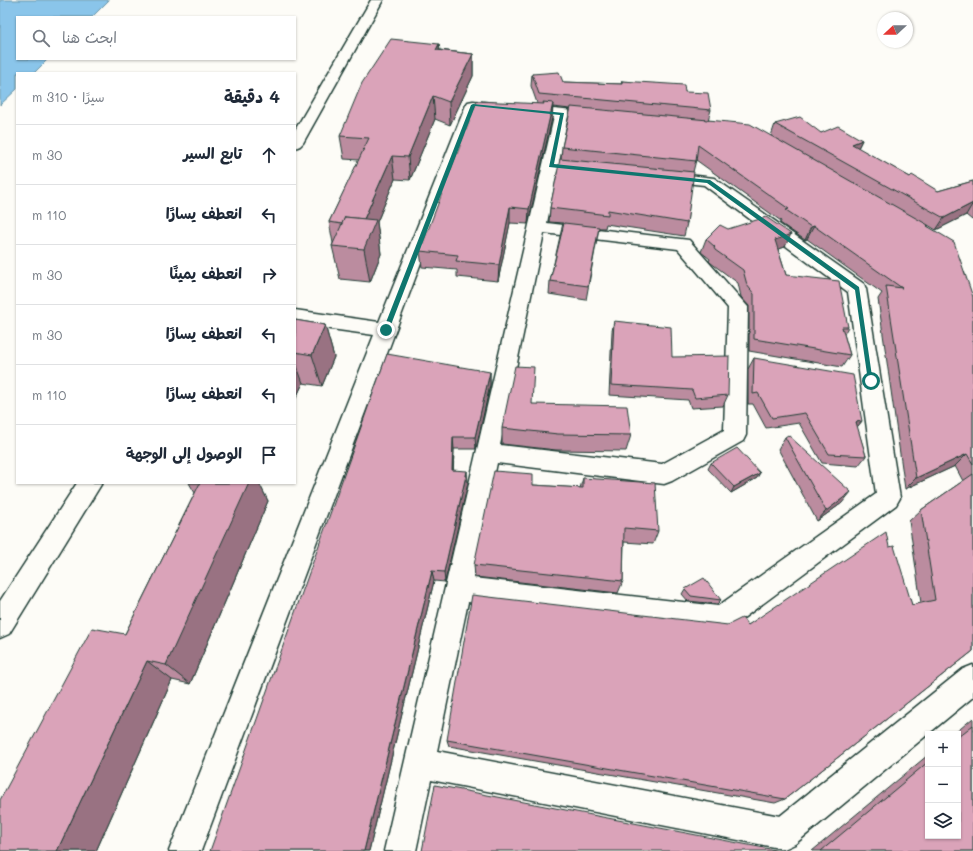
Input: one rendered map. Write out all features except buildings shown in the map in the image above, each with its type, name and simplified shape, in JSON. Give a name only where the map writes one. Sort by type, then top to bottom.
[{"type":"street","points":[[296,141],[377,0]]},
{"type":"street","points":[[185,851],[473,105],[617,119]]},
{"type":"street","points":[[400,851],[562,114]]},
{"type":"street","points":[[551,166],[606,171]]},
{"type":"street","points":[[458,589],[721,619],[888,498],[863,380],[857,289],[708,182],[645,175]]},
{"type":"street","points":[[488,453],[664,474],[735,435],[745,359],[738,307],[682,244],[538,227]]},
{"type":"street","points":[[296,317],[386,330]]},
{"type":"street","points":[[0,625],[89,484]]},
{"type":"street","points":[[420,763],[784,833],[973,680]]},
{"type":"water","points":[[0,0],[109,0],[93,16],[16,16],[16,60],[47,60],[35,72],[16,72],[16,90],[0,105]]},
{"type":"route","points":[[386,330],[473,105],[562,114],[551,166],[708,182],[857,289],[871,381]]}]
